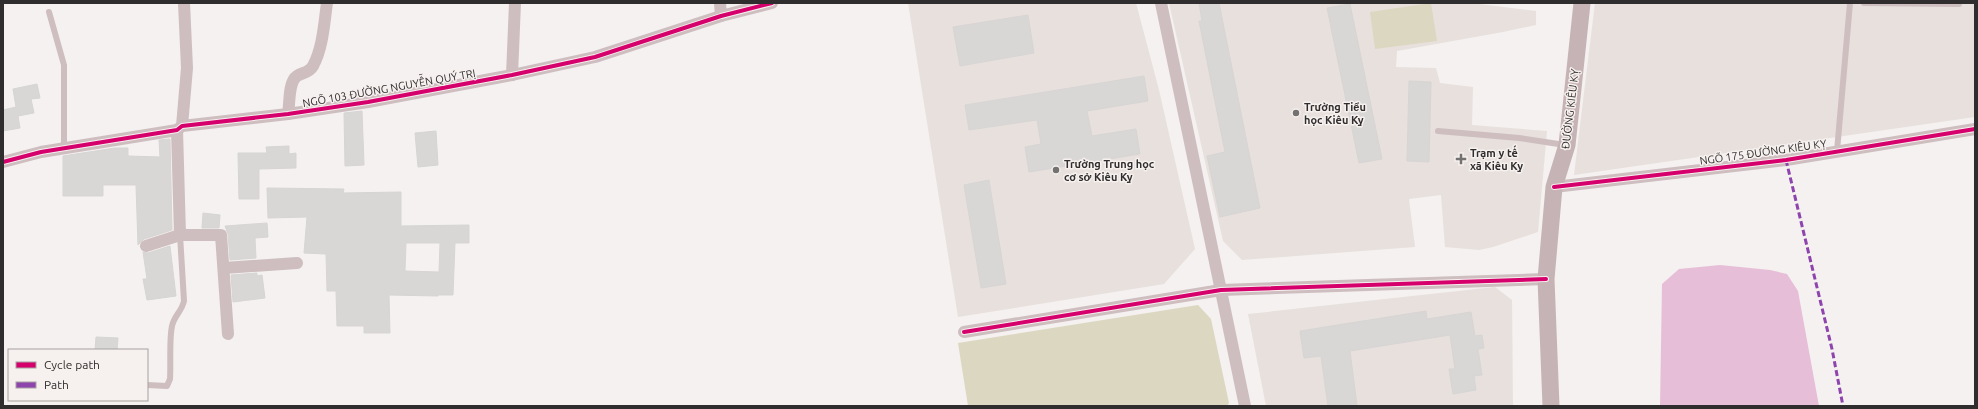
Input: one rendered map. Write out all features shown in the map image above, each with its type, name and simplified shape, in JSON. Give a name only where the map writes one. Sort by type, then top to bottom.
[{"type":"main road","name":"ĐƯỜNG KIÊU KỴ","points":[[1550,406],[1546,279],[1554,188],[1567,145],[1582,3]]},
{"type":"street","points":[[180,235],[180,128],[187,68],[184,3]]},
{"type":"street","points":[[288,114],[292,82],[297,76],[306,73],[312,68],[321,43],[327,3]]},
{"type":"street","points":[[512,75],[515,3]]},
{"type":"street","points":[[720,3],[721,16]]},
{"type":"street","name":"NGÕ 103 ĐƯỜNG NGUYỄN QUÝ TRỊ","points":[[3,162],[64,149],[180,128],[368,102],[512,75],[595,57],[721,16],[772,3]]},
{"type":"street","points":[[1161,3],[1245,406]]},
{"type":"street","name":"NGÕ 175 ĐƯỜNG KIÊU KỴ","points":[[1554,188],[1786,160],[1975,129]]},
{"type":"street","points":[[146,246],[180,235],[221,235],[228,334]]},
{"type":"street","points":[[224,268],[297,263]]},
{"type":"street","points":[[964,332],[1221,290],[1546,279]]},
{"type":"lane","points":[[1837,151],[1850,3]]},
{"type":"lane","points":[[1864,3],[1959,4]]},
{"type":"lane","points":[[49,12],[64,65],[64,149]]},
{"type":"lane","points":[[1438,131],[1519,138],[1567,145]]},
{"type":"lane","points":[[148,385],[167,386],[170,379],[171,328],[174,317],[182,307],[184,301],[180,235]]},
{"type":"shaded area","name":"Trường Trung học cơ sở Kiêu Kỵ","points":[[908,3],[1136,3],[1159,90],[1195,249],[1164,284],[958,317]]},
{"type":"shaded area","name":"Trường Tiểu học Kiêu Kỵ","points":[[1169,3],[1471,3],[1536,11],[1536,25],[1397,51],[1396,67],[1436,68],[1440,83],[1473,87],[1472,125],[1547,131],[1538,232],[1493,247],[1479,250],[1445,247],[1441,195],[1409,199],[1415,247],[1242,260],[1223,241]]},
{"type":"shaded area","points":[[1431,3],[1437,41],[1375,49],[1370,12]]},
{"type":"shaded area","points":[[1595,3],[1975,3],[1975,117],[1574,175]]},
{"type":"shaded area","points":[[1720,265],[1770,270],[1787,274],[1798,291],[1819,406],[1660,406],[1662,284],[1679,269]]},
{"type":"shaded area","points":[[1495,287],[1512,300],[1513,406],[1266,406],[1248,314]]},
{"type":"shaded area","points":[[1198,305],[1211,319],[1229,403],[1227,406],[968,406],[958,343]]},
{"type":"building","points":[[1199,3],[1219,3],[1260,208],[1220,217],[1207,156],[1225,152],[1199,21],[1202,21]]},
{"type":"building","points":[[1350,4],[1382,159],[1359,163],[1327,8]]},
{"type":"building","points":[[1028,15],[1034,53],[960,66],[953,27]]},
{"type":"building","points":[[1144,76],[1148,101],[1087,111],[1092,136],[1136,129],[1140,154],[1029,172],[1025,147],[1041,144],[1037,120],[969,130],[965,105]]},
{"type":"building","points":[[1409,81],[1431,82],[1429,162],[1407,161]]},
{"type":"building","points":[[37,84],[40,98],[31,99],[34,113],[18,116],[20,128],[3,131],[3,110],[16,107],[13,89]]},
{"type":"building","points":[[362,111],[364,165],[345,166],[344,113]]},
{"type":"building","points":[[436,131],[438,165],[418,167],[415,133]]},
{"type":"building","points":[[170,139],[172,230],[144,239],[138,245],[136,185],[103,185],[103,196],[63,196],[63,156],[115,148],[128,148],[128,156],[160,157],[159,140]]},
{"type":"building","points":[[289,146],[289,154],[296,153],[296,168],[259,169],[259,199],[239,199],[238,153],[267,153],[266,147]]},
{"type":"building","points":[[989,180],[1006,284],[981,288],[964,185]]},
{"type":"building","points":[[267,188],[344,189],[343,193],[401,192],[401,226],[469,225],[469,243],[455,243],[453,295],[389,295],[390,333],[364,333],[364,326],[337,326],[336,291],[327,291],[326,254],[304,253],[307,217],[268,218]],"holes":[[[406,243],[440,243],[439,272],[405,271]]]},
{"type":"building","points":[[203,213],[220,215],[219,228],[202,228]]},
{"type":"building","points":[[267,223],[268,237],[255,238],[256,258],[230,260],[228,234],[225,226]]},
{"type":"building","points":[[170,246],[176,296],[147,300],[143,279],[147,279],[143,252],[148,253]]},
{"type":"building","points":[[257,273],[257,276],[262,275],[265,298],[233,302],[231,275]]},
{"type":"building","points":[[1426,311],[1427,319],[1471,312],[1475,336],[1482,335],[1484,348],[1478,349],[1482,375],[1474,376],[1476,390],[1453,394],[1449,369],[1455,369],[1450,335],[1350,351],[1357,406],[1328,406],[1321,356],[1304,358],[1300,331]]},
{"type":"building","points":[[96,337],[118,338],[117,349],[95,349]]},
{"type":"marked path","points":[[1786,160],[1832,349],[1843,406]]},
{"type":"cycle path","points":[[3,162],[41,152],[177,130],[182,126],[288,114],[368,102],[512,75],[595,57],[721,16],[772,3]]},
{"type":"cycle path","points":[[1554,187],[1786,160],[1975,129]]},
{"type":"cycle path","points":[[964,332],[1221,290],[1546,279]]},
{"type":"place","name":"Trường Tiểu học Kiêu Kỵ","points":[[1296,113]]},
{"type":"place","name":"Trạm y tế xã Kiêu Kỵ","points":[[1461,159]]},
{"type":"place","name":"Trường Trung học cơ sở Kiêu Kỵ","points":[[1056,170]]}]
